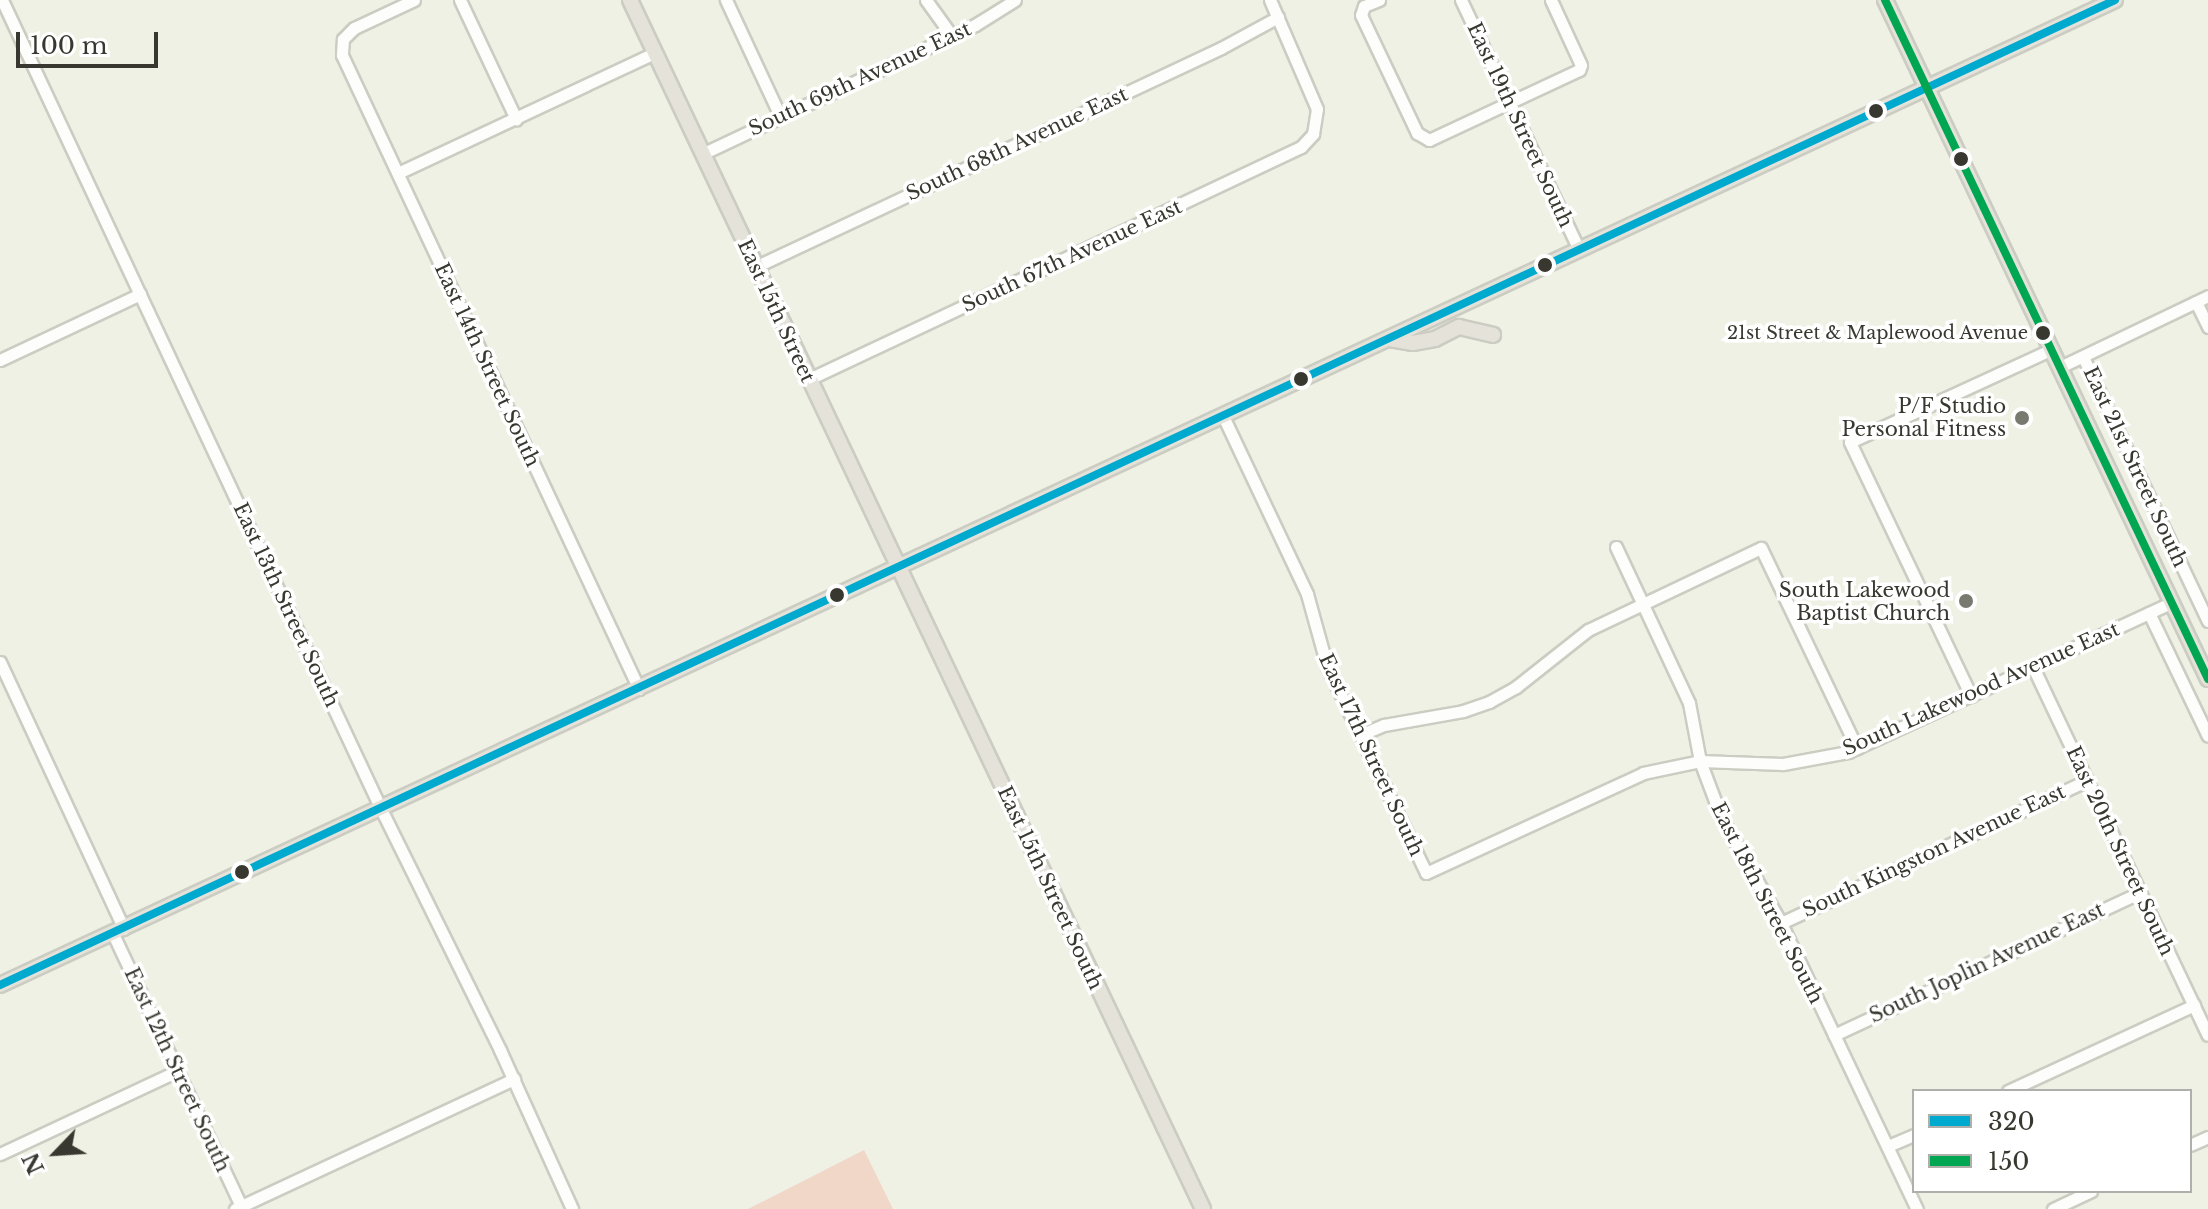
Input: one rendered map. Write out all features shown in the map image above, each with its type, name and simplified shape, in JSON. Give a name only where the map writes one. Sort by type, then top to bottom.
[{"type":"main road","points":[[630,0],[654,53]]},
{"type":"main road","name":"East 21st Street South","points":[[1885,0],[2208,679]]},
{"type":"main road","points":[[0,985],[2115,0]]},
{"type":"main road","name":"East 15th Street","points":[[654,53],[807,380],[899,567]]},
{"type":"main road","points":[[1389,339],[1413,343],[1435,339],[1459,327],[1493,335]]},
{"type":"main road","name":"East 15th Street South","points":[[899,567],[1203,1209]]},
{"type":"street","name":"East 13th Street South","points":[[2,0],[381,809],[514,1079],[572,1209]]},
{"type":"street","name":"East 14th Street South","points":[[414,0],[354,28],[343,39],[342,55],[639,689]]},
{"type":"street","points":[[460,0],[516,119]]},
{"type":"street","points":[[726,0],[780,116]]},
{"type":"street","points":[[926,0],[952,36]]},
{"type":"street","name":"South 69th Avenue East","points":[[702,154],[952,36],[994,15],[1015,0]]},
{"type":"street","points":[[1270,0],[1278,17]]},
{"type":"street","points":[[1379,0],[1364,6],[1361,15],[1422,138],[1429,140],[1579,70],[1581,65],[1551,0]]},
{"type":"street","name":"East 19th Street South","points":[[1461,0],[1579,250]]},
{"type":"street","name":"South 67th Avenue East","points":[[807,380],[1295,151],[1313,134],[1318,113],[1313,93],[1278,17]]},
{"type":"street","name":"South 68th Avenue East","points":[[755,267],[1221,48],[1278,17]]},
{"type":"street","points":[[398,173],[654,53]]},
{"type":"street","points":[[0,360],[140,294]]},
{"type":"street","points":[[2060,367],[2208,296]]},
{"type":"street","points":[[2196,302],[2208,327]]},
{"type":"street","points":[[1971,696],[1850,442],[2052,349]]},
{"type":"street","name":"East 21st Street South","points":[[2083,357],[2208,621]]},
{"type":"street","name":"East 17th Street South","points":[[1223,416],[1307,594],[1327,666],[1426,873]]},
{"type":"street","name":"East 18th Street South","points":[[1616,547],[1689,703],[1700,761],[1721,817],[1781,923],[1917,1209]]},
{"type":"street","points":[[1360,735],[1384,725],[1463,711],[1489,702],[1516,687],[1588,630],[1761,548],[1857,748]]},
{"type":"street","name":"South Lakewood Avenue East","points":[[1426,873],[1622,781],[1659,769],[1700,761],[1783,764],[1823,759],[1857,748],[2172,602]]},
{"type":"street","points":[[2149,613],[2208,736]]},
{"type":"street","name":"East 12th Street South","points":[[0,662],[238,1208]]},
{"type":"street","name":"East 20th Street South","points":[[2033,667],[2208,1035]]},
{"type":"street","name":"South Kingston Avenue East","points":[[1781,923],[2087,780]]},
{"type":"street","name":"South Joplin Avenue East","points":[[1834,1035],[2140,892]]},
{"type":"street","points":[[2012,1089],[2194,1005]]},
{"type":"street","points":[[0,1154],[177,1071]]},
{"type":"street","points":[[238,1208],[514,1079]]},
{"type":"street","points":[[1888,1146],[1912,1136]]},
{"type":"street","points":[[2053,1209],[2087,1193]]},
{"type":"shaded area","points":[[864,1150],[893,1209],[748,1209]]},
{"type":"transit line","name":"150","points":[[1885,0],[2208,679]]},
{"type":"transit line","name":"320","points":[[0,985],[2115,0]]},
{"type":"place","name":"21st Street & Maplewood Avenue","points":[[2043,333]]},
{"type":"place","name":"P/F Studio Personal Fitness","points":[[2022,418]]},
{"type":"place","name":"South Lakewood Baptist Church","points":[[1966,601]]}]
